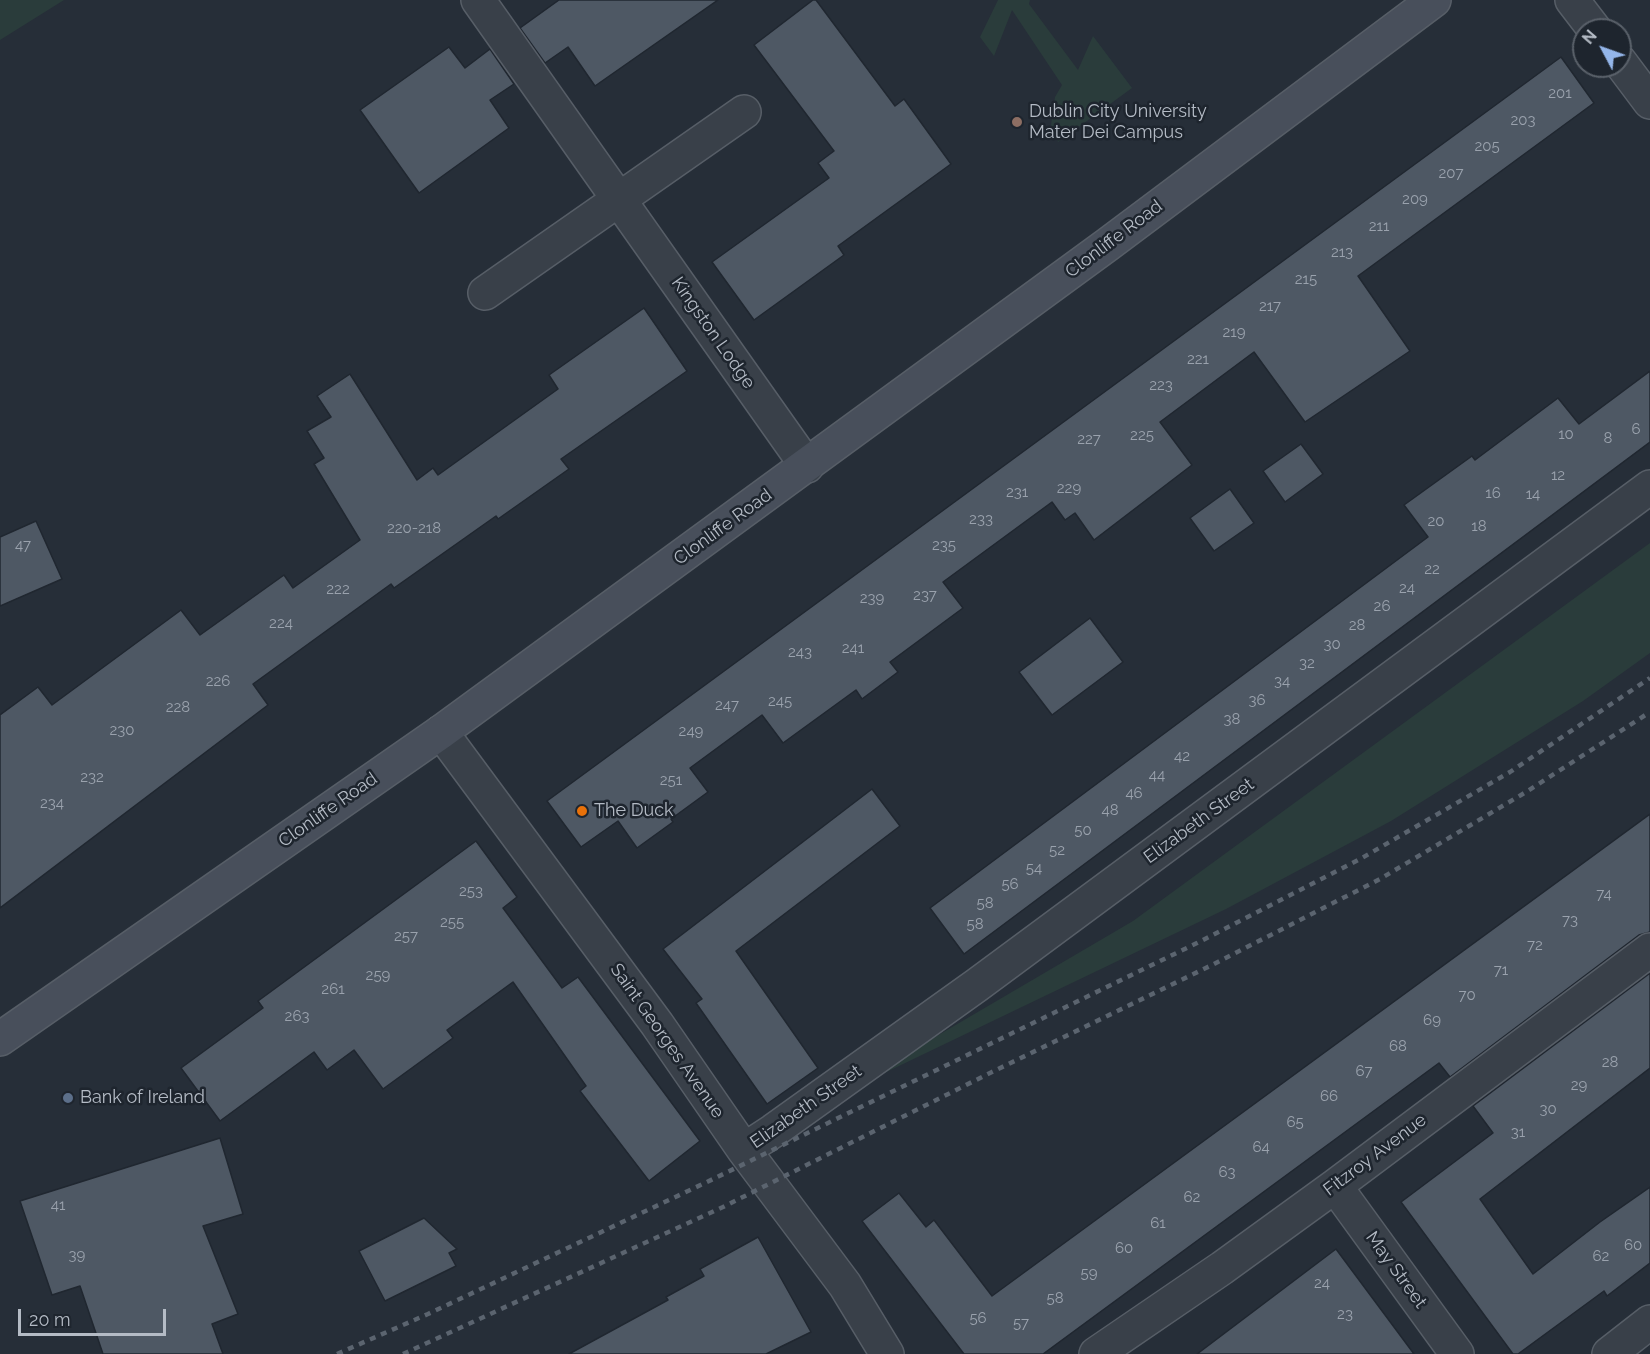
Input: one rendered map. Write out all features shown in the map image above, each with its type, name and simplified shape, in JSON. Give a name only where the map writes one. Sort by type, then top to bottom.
[{"type":"main road","name":"Clonliffe Road","points":[[0,1039],[441,732],[1107,245],[1434,0]]},
{"type":"street","name":"Kingston Lodge","points":[[478,0],[807,466]]},
{"type":"street","points":[[1572,0],[1586,18]]},
{"type":"street","points":[[1632,78],[1650,102]]},
{"type":"street","points":[[485,293],[744,112]]},
{"type":"street","name":"Elizabeth Street","points":[[744,1150],[976,985],[1650,487]]},
{"type":"street","name":"Saint Georges Avenue","points":[[441,732],[657,1024],[744,1150],[845,1285],[887,1354]]},
{"type":"street","name":"Fitzroy Avenue","points":[[1096,1354],[1222,1268],[1335,1186],[1650,950]]},
{"type":"street","name":"May Street","points":[[1335,1186],[1457,1354]]},
{"type":"street","points":[[1609,1354],[1650,1322]]},
{"type":"shaded area","points":[[0,0],[64,0],[0,40]]},
{"type":"shaded area","points":[[998,0],[1030,0],[1029,4],[1078,70],[1093,36],[1132,88],[1058,142],[1051,125],[1055,97],[1062,85],[1012,10],[994,56],[980,37]]},
{"type":"shaded area","points":[[1650,543],[1650,653],[1583,701],[1391,821],[1226,909],[826,1101],[1133,921]]},
{"type":"building","points":[[559,0],[718,0],[595,86],[568,47],[545,63],[520,28]]},
{"type":"building","points":[[816,0],[895,106],[904,99],[951,164],[838,246],[844,255],[754,320],[712,262],[829,178],[818,163],[834,151],[754,45]]},
{"type":"building","points":[[449,47],[465,68],[490,49],[514,84],[490,100],[509,128],[419,193],[360,110]]},
{"type":"building","points":[[1561,57],[1572,72],[1572,78],[1576,78],[1594,103],[1358,276],[1410,351],[1305,422],[1254,352],[1160,422],[1192,465],[1094,540],[1075,513],[1065,520],[1052,502],[943,582],[963,608],[890,662],[898,672],[862,699],[856,690],[783,743],[762,715],[690,768],[708,792],[671,819],[673,822],[637,848],[618,821],[581,847],[547,801]]},
{"type":"building","points":[[644,308],[687,371],[561,459],[569,469],[498,519],[496,516],[394,588],[391,584],[253,684],[268,705],[0,908],[0,715],[38,687],[52,705],[181,610],[200,635],[284,575],[293,588],[360,540],[314,464],[324,458],[307,431],[331,417],[317,396],[350,374],[417,480],[433,468],[438,475],[558,389],[549,375]]},
{"type":"building","points":[[1650,371],[1650,442],[964,954],[930,908],[1428,537],[1404,505],[1472,456],[1475,460],[1558,398],[1579,424]]},
{"type":"building","points":[[1301,444],[1323,474],[1285,502],[1263,471]]},
{"type":"building","points":[[1230,489],[1254,523],[1214,551],[1190,518]]},
{"type":"building","points":[[36,521],[62,579],[0,606],[0,537]]},
{"type":"building","points":[[1090,618],[1123,662],[1052,715],[1019,672]]},
{"type":"building","points":[[872,789],[900,826],[736,951],[818,1068],[767,1104],[696,1003],[702,999],[663,949]]},
{"type":"building","points":[[1650,814],[1650,932],[1639,935],[1450,1077],[1439,1063],[1043,1354],[964,1354],[862,1221],[899,1193],[926,1227],[934,1220],[992,1296]]},
{"type":"building","points":[[476,841],[517,897],[503,908],[562,988],[578,977],[700,1141],[649,1181],[580,1091],[586,1086],[513,982],[447,1030],[453,1038],[383,1089],[354,1050],[327,1070],[314,1052],[220,1121],[181,1068],[263,1008],[258,1001]]},
{"type":"building","points":[[1650,973],[1650,1068],[1480,1199],[1533,1274],[1650,1187],[1650,1263],[1607,1296],[1604,1291],[1518,1354],[1513,1354],[1401,1202],[1493,1133],[1473,1106]]},
{"type":"building","points":[[220,1138],[243,1214],[203,1226],[238,1314],[212,1324],[223,1354],[103,1354],[80,1286],[52,1295],[20,1201]]},
{"type":"building","points":[[424,1218],[457,1249],[449,1253],[456,1266],[385,1301],[359,1251]]},
{"type":"building","points":[[758,1237],[811,1332],[766,1354],[569,1354],[668,1300],[666,1297],[704,1276],[700,1269]]},
{"type":"building","points":[[1336,1249],[1414,1354],[1197,1354]]},
{"type":"railway","points":[[337,1354],[428,1314],[707,1182],[1197,943],[1362,858],[1510,772],[1650,678]]},
{"type":"railway","points":[[403,1354],[723,1207],[1212,965],[1380,879],[1526,792],[1650,712]]},
{"type":"place","name":"Dublin City University Mater Dei Campus","points":[[1017,122]]},
{"type":"place","name":"The Duck","points":[[582,811]]},
{"type":"place","name":"Bank of Ireland","points":[[68,1098]]}]
